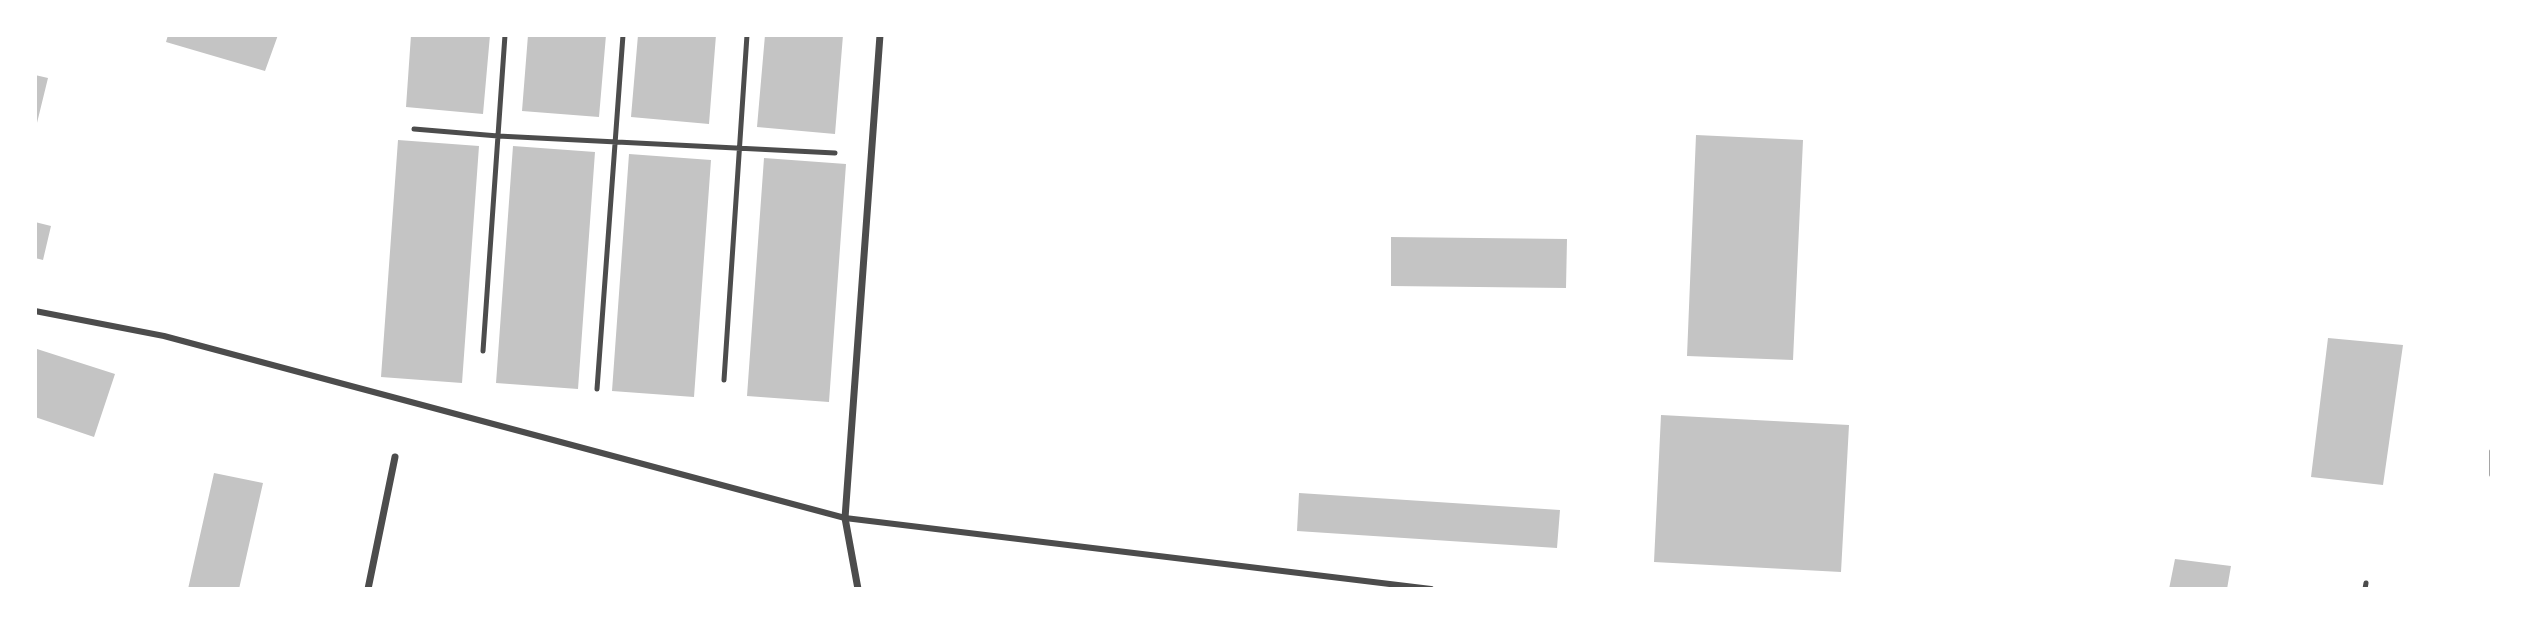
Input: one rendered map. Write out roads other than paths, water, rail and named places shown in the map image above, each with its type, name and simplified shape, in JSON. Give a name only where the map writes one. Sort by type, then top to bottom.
[{"type":"street","points":[[858,589],[845,518],[880,35]]},
{"type":"street","points":[[35,311],[164,336],[845,518],[1431,589]]},
{"type":"street","points":[[368,589],[395,457]]},
{"type":"lane","points":[[483,351],[505,35]]},
{"type":"lane","points":[[597,388],[623,35]]},
{"type":"lane","points":[[724,380],[747,35]]},
{"type":"lane","points":[[414,129],[498,136],[835,153]]},
{"type":"lane","points":[[2492,451],[2492,475]]}]
